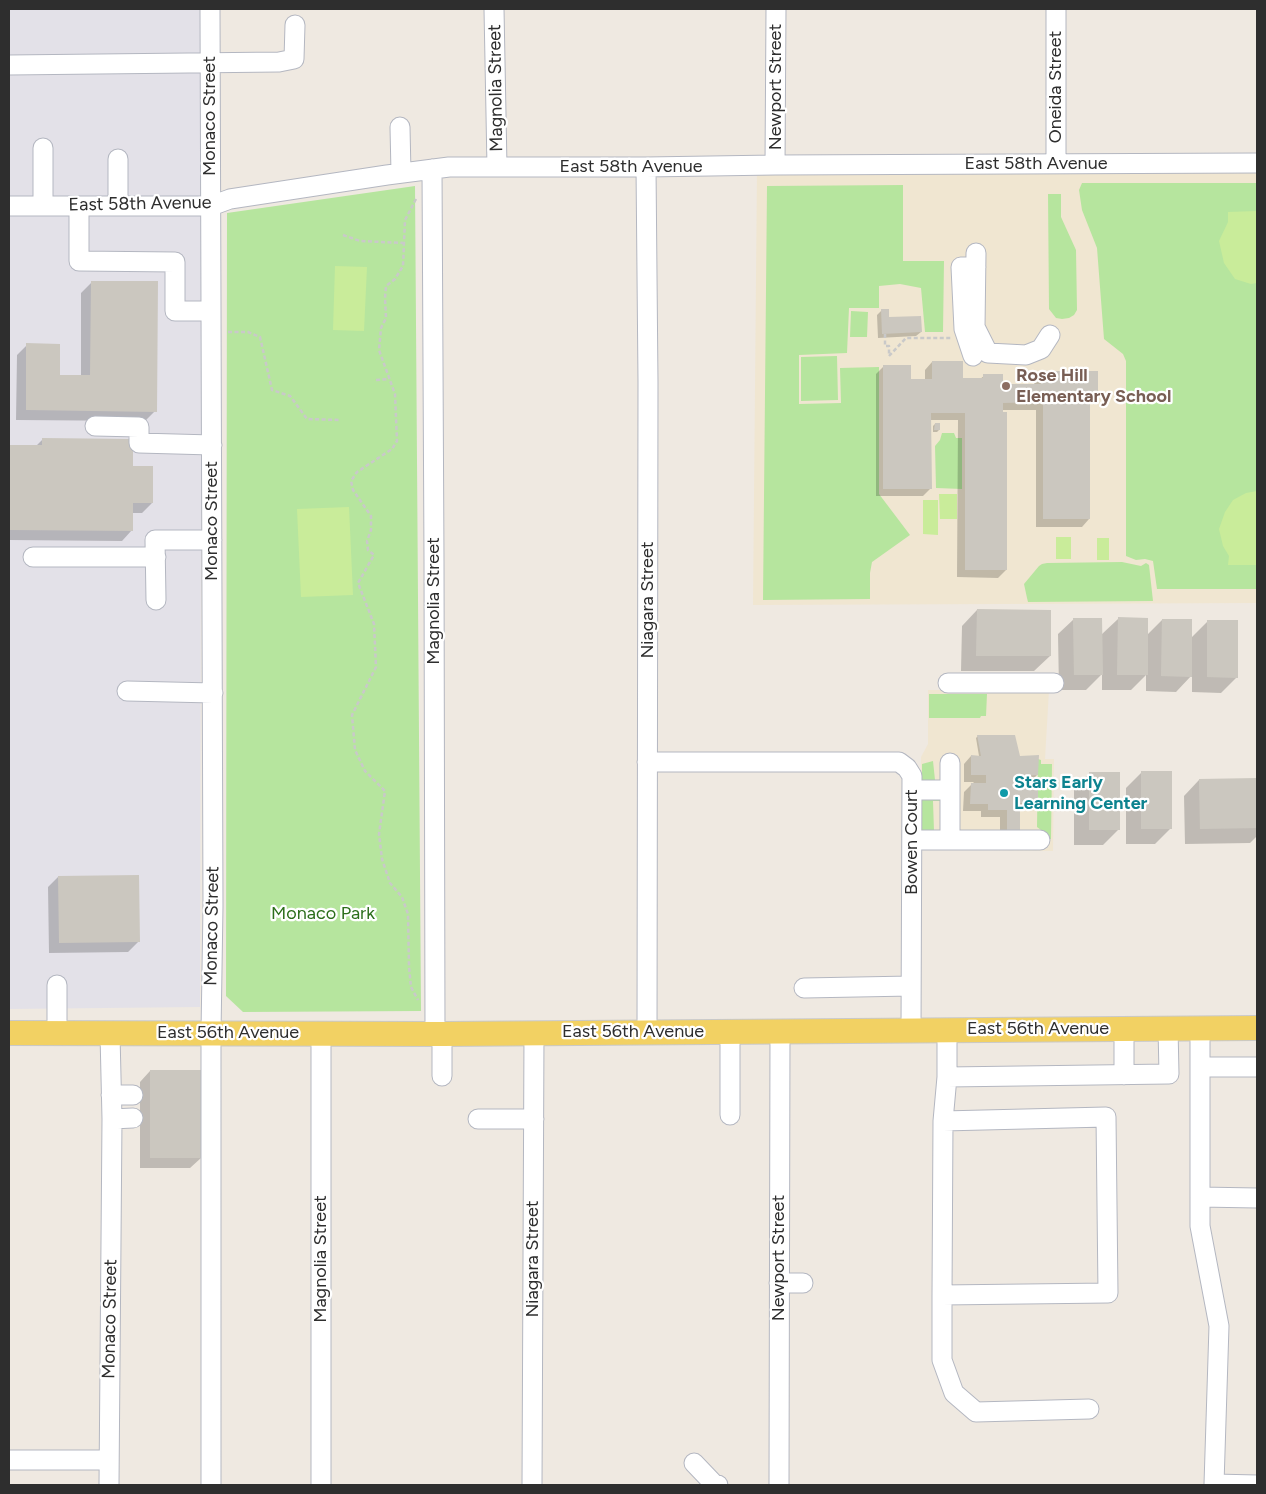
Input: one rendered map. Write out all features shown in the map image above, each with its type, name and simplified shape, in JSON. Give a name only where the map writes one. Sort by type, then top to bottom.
[{"type":"main road","name":"East 56th Avenue","points":[[9,1033],[438,1034],[1257,1028]]},
{"type":"street","name":"Monaco Street","points":[[210,9],[213,906],[210,1033],[211,1485]]},
{"type":"street","name":"Magnolia Street","points":[[494,9],[497,166]]},
{"type":"street","name":"Newport Street","points":[[775,165],[776,9]]},
{"type":"street","name":"Oneida Street","points":[[1056,9],[1056,164]]},
{"type":"street","points":[[9,65],[279,62],[294,59],[295,25]]},
{"type":"street","points":[[400,127],[401,173]]},
{"type":"street","points":[[43,148],[43,206]]},
{"type":"street","points":[[118,160],[118,206]]},
{"type":"street","name":"East 58th Avenue","points":[[9,206],[211,206],[230,199],[401,173],[432,169],[497,166],[646,168],[775,165],[1257,163]]},
{"type":"street","name":"Niagara Street","points":[[646,168],[648,382],[647,1032]]},
{"type":"street","name":"Magnolia Street","points":[[432,169],[438,1034],[442,1076]]},
{"type":"street","points":[[79,206],[79,261],[175,262],[175,311],[211,311]]},
{"type":"street","points":[[973,356],[964,329],[962,267],[976,260],[975,327],[988,353],[1026,355],[1040,350],[1050,335]]},
{"type":"street","points":[[95,426],[139,427],[139,443],[212,445]]},
{"type":"street","points":[[156,600],[155,540],[212,540]]},
{"type":"street","points":[[33,557],[156,556]]},
{"type":"street","points":[[948,683],[1054,683]]},
{"type":"street","points":[[127,691],[212,693]]},
{"type":"street","name":"Bowen Court","points":[[647,762],[899,762],[910,771],[912,776],[911,1030]]},
{"type":"street","points":[[950,763],[950,840]]},
{"type":"street","points":[[912,790],[950,790]]},
{"type":"street","points":[[912,840],[1040,840]]},
{"type":"street","points":[[57,985],[57,1034]]},
{"type":"street","points":[[804,988],[911,986]]},
{"type":"street","points":[[947,1077],[1169,1074],[1168,1028]]},
{"type":"street","points":[[1200,1028],[1200,1226],[1218,1326],[1214,1484],[1257,1485]]},
{"type":"street","points":[[947,1029],[947,1077],[943,1121],[942,1360],[954,1393],[976,1412],[1089,1409]]},
{"type":"street","points":[[1124,1029],[1124,1075]]},
{"type":"street","name":"Newport Street","points":[[779,1485],[780,1031]]},
{"type":"street","points":[[730,1032],[730,1114]]},
{"type":"street","name":"Magnolia Street","points":[[321,1033],[321,1485]]},
{"type":"street","name":"Niagara Street","points":[[532,1485],[534,1033]]},
{"type":"street","name":"Monaco Street","points":[[108,1485],[112,1119],[110,1034]]},
{"type":"street","points":[[1200,1067],[1257,1067]]},
{"type":"street","points":[[111,1095],[133,1095]]},
{"type":"street","points":[[942,1295],[1108,1293],[1106,1117],[943,1121]]},
{"type":"street","points":[[112,1119],[133,1118]]},
{"type":"street","points":[[478,1119],[534,1119]]},
{"type":"street","points":[[1200,1197],[1257,1198]]},
{"type":"street","points":[[779,1283],[803,1283]]},
{"type":"street","points":[[9,1460],[108,1460]]},
{"type":"street","points":[[694,1464],[715,1485],[718,1485]]},
{"type":"path","points":[[419,1002],[411,987],[408,914],[402,897],[390,883],[382,859],[379,834],[385,791],[365,771],[355,750],[352,715],[376,667],[374,624],[358,583],[374,555],[368,550],[367,541],[371,530],[371,516],[352,490],[350,481],[357,472],[392,449],[397,441],[395,394],[379,350],[381,328],[386,318],[386,286],[395,279],[403,266],[405,220],[432,169]]},
{"type":"path","points":[[343,235],[360,241],[404,242]]},
{"type":"path","points":[[211,332],[248,332],[260,337],[272,390],[290,396],[307,419],[340,420]]},
{"type":"path","points":[[885,334],[885,346],[889,346],[889,356],[906,338],[967,338]]},
{"type":"path","points":[[376,380],[389,380]]},
{"type":"shaded area","points":[[9,9],[202,9],[200,1007],[9,1009]]},
{"type":"shaded area","name":"Rose Hill Elementary School","points":[[1257,163],[1257,603],[753,605],[757,169]]},
{"type":"shaded area","points":[[928,690],[1049,690],[1045,759],[1054,759],[1053,851],[920,849],[921,757],[928,744]]},
{"type":"green space","points":[[1082,183],[1257,183],[1257,589],[1157,589],[1153,561],[1145,559],[1136,560],[1126,556],[1126,361],[1123,354],[1104,339],[1097,248],[1082,210],[1079,190]]},
{"type":"green space","points":[[903,185],[903,261],[944,261],[943,332],[925,332],[921,288],[900,284],[879,286],[879,308],[849,308],[847,353],[799,355],[799,404],[841,403],[840,368],[879,367],[879,494],[910,535],[872,562],[870,599],[763,600],[767,186]]},
{"type":"green space","name":"Monaco Park","points":[[415,186],[421,1011],[243,1012],[226,996],[227,213]]},
{"type":"green space","points":[[1048,194],[1061,194],[1061,217],[1076,250],[1077,310],[1069,318],[1062,319],[1056,318],[1049,309]]},
{"type":"green space","points":[[1257,211],[1257,283],[1251,284],[1235,279],[1224,263],[1219,241],[1228,222],[1228,212]]},
{"type":"green space","points":[[335,266],[367,267],[364,331],[333,330]]},
{"type":"green space","points":[[851,311],[868,312],[867,337],[850,337]]},
{"type":"green space","points":[[837,356],[838,400],[801,401],[801,357]]},
{"type":"green space","points":[[942,433],[954,433],[956,438],[962,438],[962,489],[936,488],[935,446],[940,440]]},
{"type":"green space","points":[[1257,491],[1257,565],[1228,565],[1229,556],[1223,546],[1219,529],[1225,512],[1233,500],[1246,493]]},
{"type":"green space","points":[[939,494],[957,494],[957,519],[940,519]]},
{"type":"green space","points":[[923,500],[938,500],[938,535],[923,534]]},
{"type":"green space","points":[[349,507],[353,595],[301,597],[297,509]]},
{"type":"green space","points":[[1056,537],[1071,537],[1071,559],[1056,559]]},
{"type":"green space","points":[[1097,538],[1109,538],[1109,560],[1097,560]]},
{"type":"green space","points":[[1122,562],[1141,566],[1146,563],[1149,565],[1153,601],[1028,602],[1024,584],[1042,564]]},
{"type":"green space","points":[[929,694],[987,694],[986,716],[981,716],[980,718],[929,718]]},
{"type":"green space","points":[[1038,759],[1041,760],[1041,764],[1052,764],[1051,839],[1041,839],[1041,830],[1037,827]]},
{"type":"green space","points":[[933,761],[935,780],[922,781],[922,764]]},
{"type":"green space","points":[[945,796],[945,801],[933,801],[934,831],[922,834],[922,797]]},
{"type":"building","points":[[91,281],[158,281],[157,412],[26,410],[26,343],[60,344],[60,375],[90,375]]},
{"type":"building","points":[[881,309],[889,309],[889,317],[921,316],[922,332],[882,334]]},
{"type":"building","points":[[932,361],[963,361],[963,378],[983,378],[983,374],[1003,374],[1003,384],[1041,384],[1041,371],[1098,371],[1098,398],[1090,398],[1090,519],[1043,519],[1043,402],[1003,403],[1003,412],[1007,412],[1007,570],[965,570],[965,413],[931,413],[932,489],[883,489],[883,365],[911,365],[911,379],[932,379]]},
{"type":"building","points":[[935,423],[940,423],[940,430],[934,430]]},
{"type":"building","points":[[42,438],[133,439],[133,466],[153,466],[153,503],[133,503],[133,531],[9,530],[10,445],[42,445]]},
{"type":"building","points":[[977,609],[1051,610],[1051,656],[976,656]]},
{"type":"building","points":[[1118,617],[1148,618],[1148,675],[1117,675]]},
{"type":"building","points":[[1073,618],[1102,618],[1103,675],[1074,675]]},
{"type":"building","points":[[1162,619],[1192,619],[1192,677],[1161,676]]},
{"type":"building","points":[[1207,620],[1238,620],[1238,678],[1207,677]]},
{"type":"building","name":"Stars Early Learning Center","points":[[977,735],[1015,735],[1020,756],[1039,755],[1038,775],[1022,776],[1022,783],[1038,783],[1038,803],[1020,803],[1020,832],[1007,831],[1007,810],[988,810],[988,804],[970,804],[971,783],[986,783],[986,775],[971,775],[971,755],[981,756]]},
{"type":"building","points":[[1141,771],[1172,771],[1172,829],[1141,829]]},
{"type":"building","points":[[1089,772],[1120,772],[1120,830],[1089,830]]},
{"type":"building","points":[[1257,778],[1257,828],[1200,829],[1199,779]]},
{"type":"building","points":[[139,875],[140,942],[59,943],[58,876]]},
{"type":"building","points":[[150,1070],[202,1070],[202,1158],[150,1158]]},
{"type":"place","name":"Rose Hill Elementary School","points":[[1006,386]]},
{"type":"place","name":"Stars Early Learning Center","points":[[1004,793]]}]
